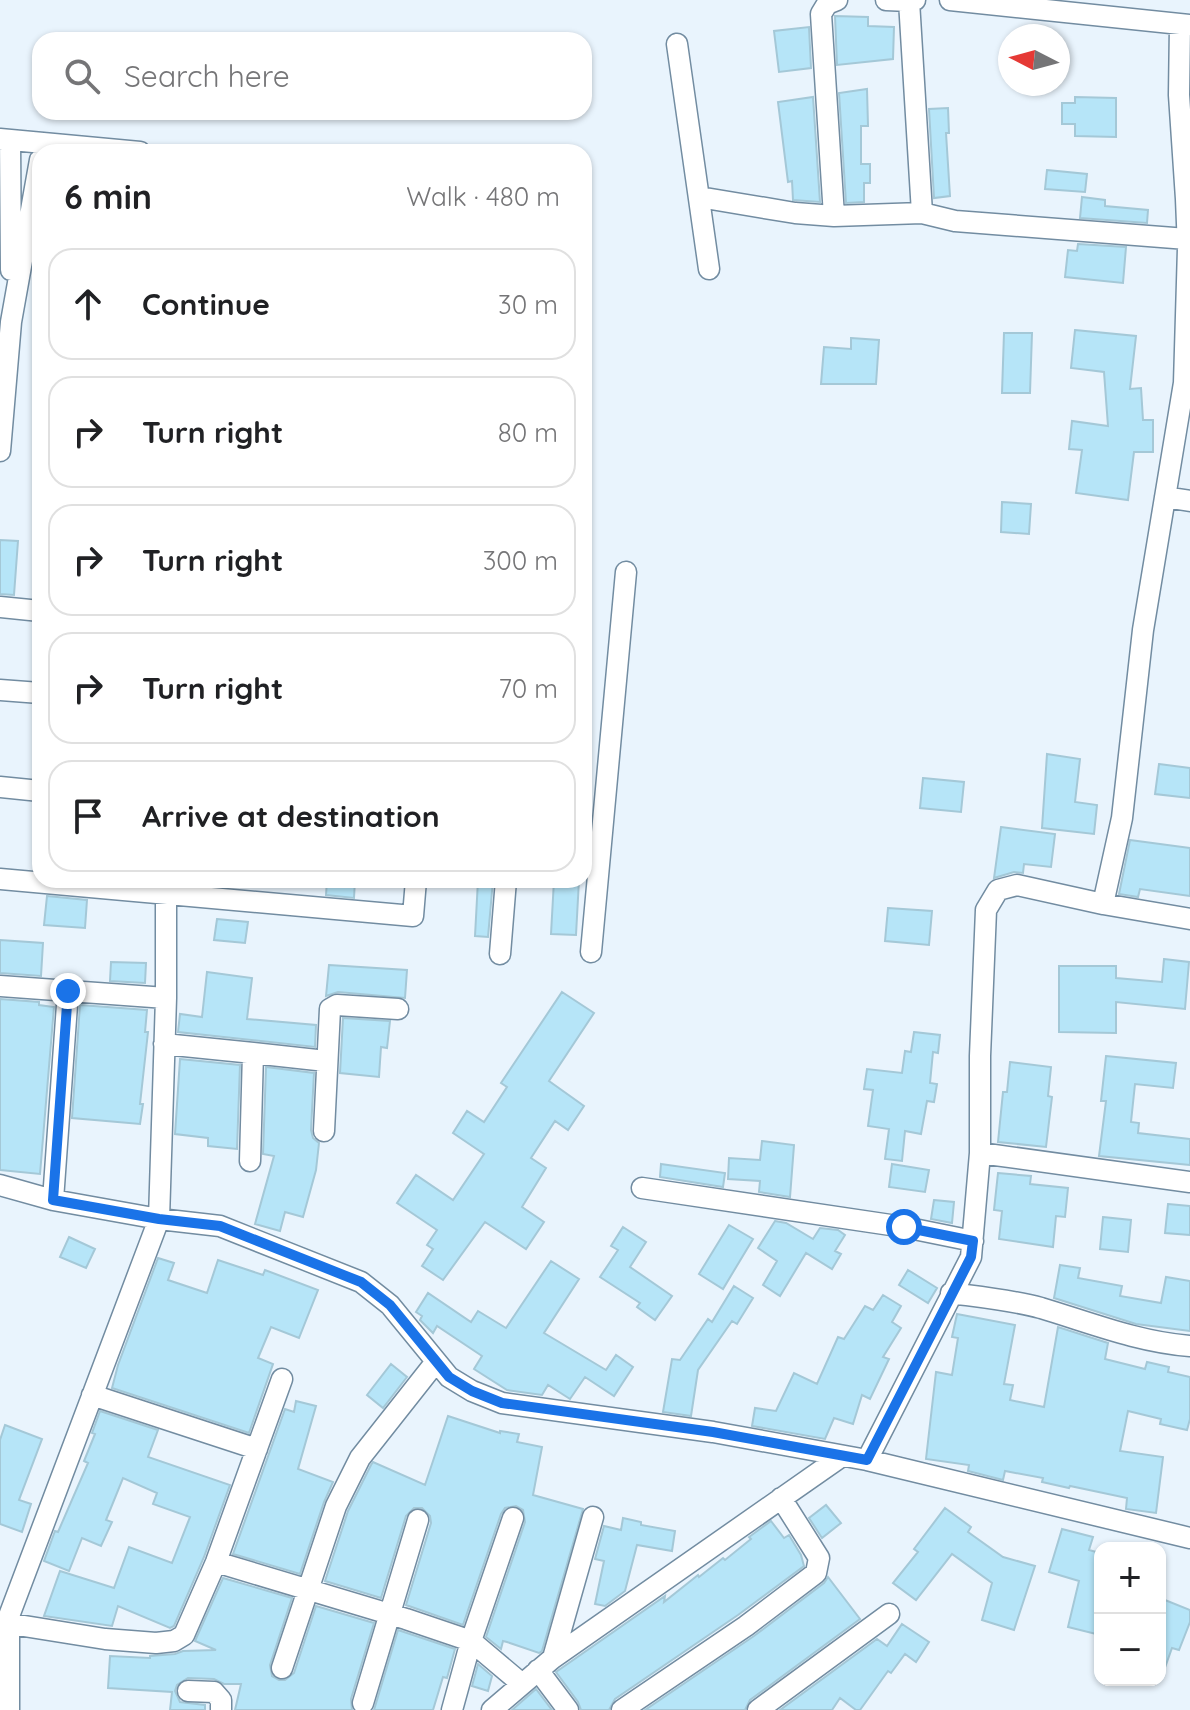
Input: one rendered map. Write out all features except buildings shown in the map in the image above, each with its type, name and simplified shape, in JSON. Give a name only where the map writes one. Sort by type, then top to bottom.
[{"type":"street","points":[[834,216],[821,14],[827,4],[837,0]]},
{"type":"street","points":[[886,0],[912,1],[922,213]]},
{"type":"street","points":[[950,0],[1185,25],[1179,95],[1188,199],[1184,383],[1143,630],[1122,818],[1103,904]]},
{"type":"street","points":[[677,44],[709,269]]},
{"type":"street","points":[[11,322],[5,140],[32,149]]},
{"type":"street","points":[[699,197],[795,213],[834,216],[922,213],[955,221],[1187,239]]},
{"type":"street","points":[[0,451],[11,322],[32,203]]},
{"type":"street","points":[[1165,497],[1190,501]]},
{"type":"street","points":[[592,835],[626,572]]},
{"type":"street","points":[[0,607],[32,610]]},
{"type":"street","points":[[0,690],[32,692]]},
{"type":"street","points":[[0,787],[32,790]]},
{"type":"street","points":[[0,879],[32,881]]},
{"type":"street","points":[[867,1460],[971,1257],[980,1153],[986,910],[998,890],[1017,885],[1190,919]]},
{"type":"street","points":[[9,1710],[4,1623],[159,1219],[166,888]]},
{"type":"street","points":[[175,888],[413,916],[415,888]]},
{"type":"street","points":[[500,954],[505,888]]},
{"type":"street","points":[[591,952],[592,888]]},
{"type":"street","points":[[0,986],[166,998]]},
{"type":"street","points":[[53,1200],[68,991]]},
{"type":"street","points":[[324,1131],[328,1018],[333,1006],[398,1009]]},
{"type":"street","points":[[164,1044],[326,1061]]},
{"type":"street","points":[[250,1161],[253,1053]]},
{"type":"street","points":[[980,1153],[1190,1182]]},
{"type":"street","points":[[0,1185],[53,1200],[159,1219],[220,1226],[361,1282],[390,1305],[449,1377],[472,1391],[502,1403],[713,1432],[867,1460],[1190,1538]]},
{"type":"street","points":[[642,1188],[904,1227],[973,1241]]},
{"type":"street","points":[[951,1293],[1005,1300],[1040,1308],[1106,1331],[1190,1346]]},
{"type":"street","points":[[282,1668],[336,1506],[360,1458],[435,1363]]},
{"type":"street","points":[[4,1623],[105,1639],[156,1643],[174,1641],[184,1635],[216,1562],[282,1379]]},
{"type":"street","points":[[92,1395],[257,1449]]},
{"type":"street","points":[[492,1710],[546,1664],[842,1456]]},
{"type":"street","points":[[622,1710],[746,1626],[816,1573],[819,1558],[781,1498]]},
{"type":"street","points":[[568,1710],[546,1664],[593,1517]]},
{"type":"street","points":[[452,1710],[471,1641],[513,1518]]},
{"type":"street","points":[[363,1703],[418,1520]]},
{"type":"street","points":[[216,1562],[471,1641],[522,1684]]},
{"type":"street","points":[[758,1710],[889,1614]]},
{"type":"street","points":[[188,1691],[214,1692],[221,1700],[221,1710]]},
{"type":"route","points":[[68,991],[53,1200],[159,1219],[220,1226],[361,1282],[390,1305],[449,1377],[472,1391],[502,1403],[713,1432],[867,1460],[971,1257],[973,1241],[904,1227]]}]
